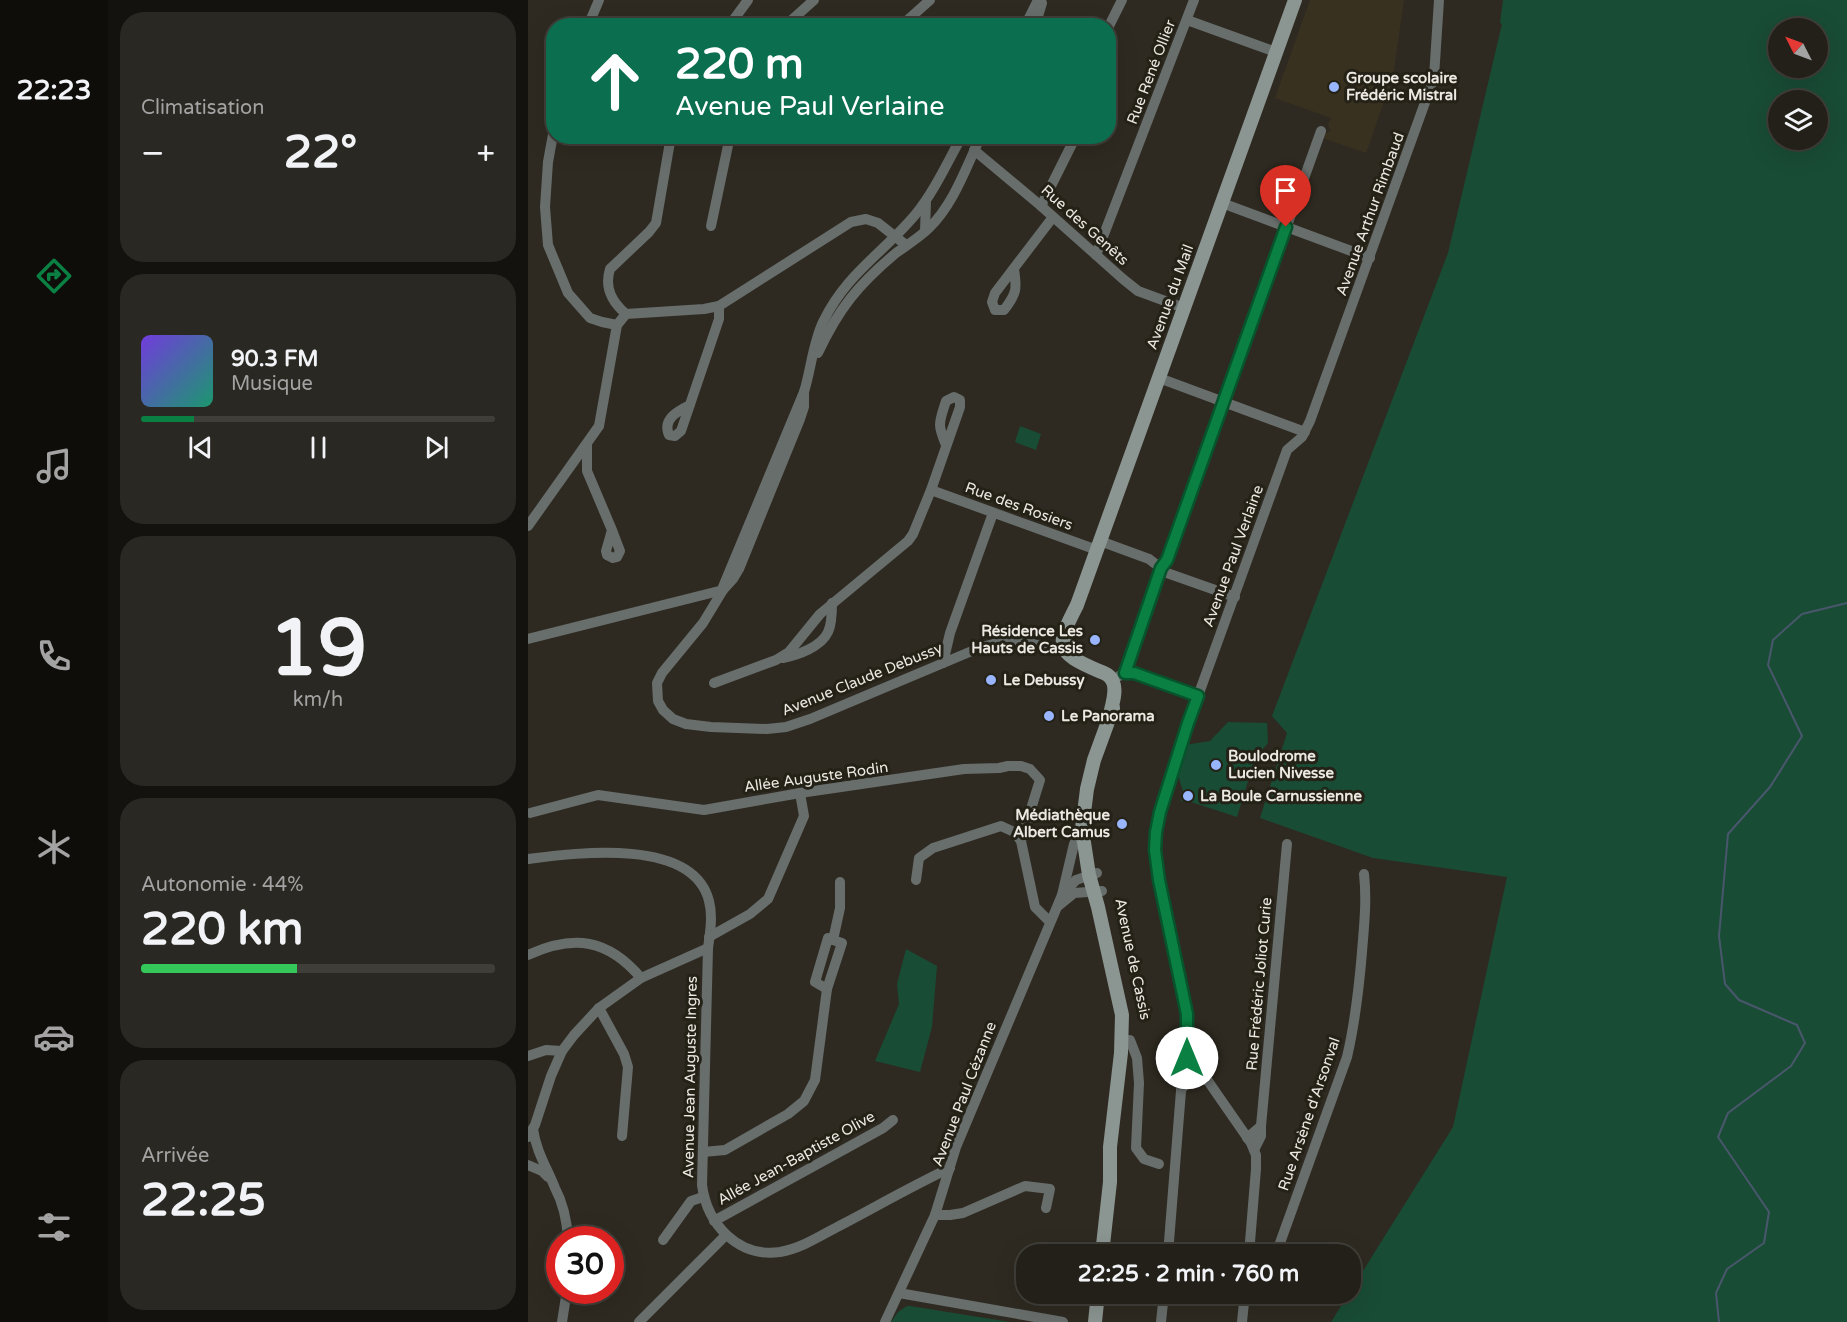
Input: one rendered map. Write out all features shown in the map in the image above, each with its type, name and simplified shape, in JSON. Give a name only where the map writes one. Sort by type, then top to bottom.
[{"type":"main road","name":"Avenue du Mail","points":[[1067,645],[1063,636],[1077,605],[1293,5]]},
{"type":"main road","points":[[1067,645],[1067,654],[1075,661],[1106,674],[1119,676]]},
{"type":"main road","name":"Avenue de Cassis","points":[[1110,1182],[1118,1147],[1129,1063],[1130,1020],[1093,874],[1083,822],[1087,789],[1094,760],[1110,714],[1120,694],[1119,676]]},
{"type":"main road","name":"Avenue de Cassis","points":[[1098,892],[1129,1063],[1110,1147],[1110,1182],[1103,1244]]},
{"type":"main road","points":[[1095,1322],[1097,1304]]},
{"type":"street","points":[[591,18],[599,0]]},
{"type":"street","points":[[735,18],[748,0]]},
{"type":"street","points":[[794,18],[814,0]]},
{"type":"street","points":[[910,18],[930,0]]},
{"type":"street","points":[[1030,18],[1038,0]]},
{"type":"street","points":[[1037,18],[1043,0]]},
{"type":"street","points":[[1113,18],[1122,0]]},
{"type":"street","name":"Avenue Arthur Rimbaud","points":[[1300,430],[1370,258],[1434,77],[1439,0]]},
{"type":"street","name":"Rue René Ollier","points":[[1096,255],[1193,4]]},
{"type":"street","points":[[1186,20],[1276,52]]},
{"type":"street","points":[[1119,676],[1157,570],[1167,560],[1321,130]]},
{"type":"street","points":[[551,144],[545,207],[548,245],[568,293],[590,318],[617,325]]},
{"type":"street","points":[[626,314],[620,309],[607,284],[610,269],[656,223],[670,144]]},
{"type":"street","points":[[711,226],[728,144]]},
{"type":"street","name":"Avenue Claude Debussy","points":[[958,144],[926,201],[913,217],[850,279],[819,331],[804,392],[729,570],[723,590],[703,623],[662,673],[657,682],[658,701],[663,710],[673,719],[686,724],[758,729],[786,727],[891,686],[979,648],[1007,640],[1020,640],[1051,649],[1067,645]]},
{"type":"street","name":"Avenue Claude Debussy","points":[[811,370],[830,328],[853,293],[876,270],[925,231],[950,200],[977,144]]},
{"type":"street","points":[[1041,206],[1072,144]]},
{"type":"street","name":"Rue des Genêts","points":[[974,150],[1138,291],[1184,308]]},
{"type":"street","points":[[925,231],[926,201]]},
{"type":"street","points":[[1222,203],[1370,258]]},
{"type":"street","points":[[1014,269],[1053,217]]},
{"type":"street","points":[[528,526],[600,426],[617,325],[626,314],[719,306],[851,222],[866,219],[878,223],[906,245]]},
{"type":"street","points":[[690,405],[719,319],[719,306]]},
{"type":"street","points":[[1159,378],[1300,430]]},
{"type":"street","name":"Avenue Paul Verlaine","points":[[1169,1244],[1182,1073],[1190,1072],[1187,1014],[1156,861],[1156,832],[1188,723],[1287,450],[1300,430]]},
{"type":"street","points":[[776,660],[789,652],[832,603],[914,534],[946,445]]},
{"type":"street","points":[[586,446],[587,471],[612,530]]},
{"type":"street","points":[[569,470],[587,471]]},
{"type":"street","name":"Rue des Rosiers","points":[[931,490],[993,513],[1098,546],[1149,559],[1157,570],[1234,597]]},
{"type":"street","points":[[943,663],[950,633],[993,513]]},
{"type":"street","points":[[528,639],[723,590]]},
{"type":"street","points":[[714,683],[799,654],[817,643],[828,633],[832,603]]},
{"type":"street","points":[[1119,676],[1134,673],[1198,696]]},
{"type":"street","name":"Allée Auguste Rodin","points":[[530,813],[598,795],[704,810],[800,793],[964,770],[1021,766],[1030,769],[1040,780],[1021,841]]},
{"type":"street","points":[[566,1226],[560,1198],[530,1133],[550,1076],[562,1051],[599,1008],[621,990],[708,942],[768,899],[804,816],[800,793]]},
{"type":"street","name":"Avenue Paul Cézanne","points":[[1062,895],[1074,844],[1083,822]]},
{"type":"street","points":[[916,880],[919,858],[933,848],[1000,826],[1014,832],[1021,841],[1035,908],[1050,922]]},
{"type":"street","name":"Rue Frédéric Joliot Curie","points":[[1254,1150],[1261,1136],[1287,844]]},
{"type":"street","name":"Avenue Jean Auguste Ingres","points":[[528,859],[572,853],[631,854],[655,858],[675,864],[690,874],[705,891],[711,914],[708,942],[703,1191],[714,1221],[725,1236],[755,1251],[768,1253],[795,1248],[950,1168]]},
{"type":"street","name":"Avenue Paul Cézanne","points":[[885,1322],[935,1215],[957,1143],[1055,908],[1062,895],[1076,880],[1093,874]]},
{"type":"street","name":"Rue Arsène d'Arsonval","points":[[1280,1244],[1347,1057],[1353,1032],[1366,898],[1364,874]]},
{"type":"street","points":[[703,1152],[725,1150],[788,1114],[804,1101],[812,1088],[818,1070],[827,989],[842,943],[833,940],[840,909],[840,882]]},
{"type":"street","points":[[1055,908],[1074,893],[1098,892]]},
{"type":"street","points":[[528,955],[543,948],[561,944],[580,943],[600,946],[617,954],[631,965],[641,978]]},
{"type":"street","points":[[599,1008],[624,1054],[628,1067],[622,1136]]},
{"type":"street","points":[[528,1056],[546,1050],[562,1051]]},
{"type":"street","points":[[1129,1063],[1139,1083],[1136,1148],[1144,1159],[1175,1166]]},
{"type":"street","name":"Rue Frédéric Joliot Curie","points":[[1190,1072],[1194,1067],[1200,1070],[1254,1150],[1256,1169],[1249,1244]]},
{"type":"street","name":"Allée Jean-Baptiste Olive","points":[[714,1221],[883,1128],[893,1120]]},
{"type":"street","points":[[1247,1138],[1261,1126]]},
{"type":"street","points":[[528,1165],[542,1171],[550,1179]]},
{"type":"street","points":[[935,1215],[963,1213],[1025,1186],[1050,1189],[1046,1208]]},
{"type":"street","points":[[663,1240],[691,1201],[703,1191]]},
{"type":"street","points":[[639,1322],[725,1236]]},
{"type":"street","points":[[899,1293],[1063,1322]]},
{"type":"street","points":[[562,1322],[565,1304]]},
{"type":"street","points":[[1161,1322],[1163,1304]]},
{"type":"street","points":[[1242,1322],[1244,1304]]},
{"type":"shaded area","name":"Groupe scolaire Frédéric Mistral","points":[[1310,0],[1404,0],[1393,76],[1366,153],[1323,138],[1324,134],[1331,131],[1328,125],[1331,118],[1275,98]]},
{"type":"green space","points":[[1503,0],[1847,0],[1847,1322],[1331,1322],[1342,1304],[1361,1304],[1361,1274],[1453,1127],[1507,877],[1373,858],[1260,818],[1287,733],[1272,716],[1448,253],[1502,24],[1500,23]]},
{"type":"green space","points":[[1020,426],[1041,434],[1036,450],[1015,442]]},
{"type":"green space","name":"Boulodrome Lucien Nivesse","points":[[1228,722],[1267,723],[1268,743],[1255,758],[1237,817],[1181,801],[1183,791],[1177,772],[1185,745],[1210,741]]},
{"type":"green space","points":[[906,949],[937,966],[932,1027],[920,1072],[875,1061],[899,1004],[897,984]]},
{"type":"green space","points":[[907,1306],[1010,1322],[891,1322],[898,1312]]},
{"type":"waterway","points":[[1719,1322],[1716,1293],[1727,1269],[1764,1243],[1769,1212],[1718,1137],[1728,1113],[1791,1066],[1805,1043],[1797,1025],[1739,1000],[1725,984],[1719,936],[1728,834],[1770,787],[1802,736],[1768,665],[1773,640],[1802,614],[1847,603]]},
{"type":"place","name":"Groupe scolaire Frédéric Mistral","points":[[1334,87]]},
{"type":"place","name":"Résidence Les Hauts de Cassis","points":[[1095,640]]},
{"type":"place","name":"Le Debussy","points":[[991,680]]},
{"type":"place","name":"Le Panorama","points":[[1049,716]]},
{"type":"place","name":"Boulodrome Lucien Nivesse","points":[[1216,765]]},
{"type":"place","name":"La Boule Carnussienne","points":[[1188,796]]},
{"type":"place","name":"Médiathèque Albert Camus","points":[[1122,824]]},
{"type":"route","points":[[1187,1058],[1187,1014],[1159,880],[1155,850],[1160,812],[1198,696],[1134,673],[1125,673],[1286,227]]}]
